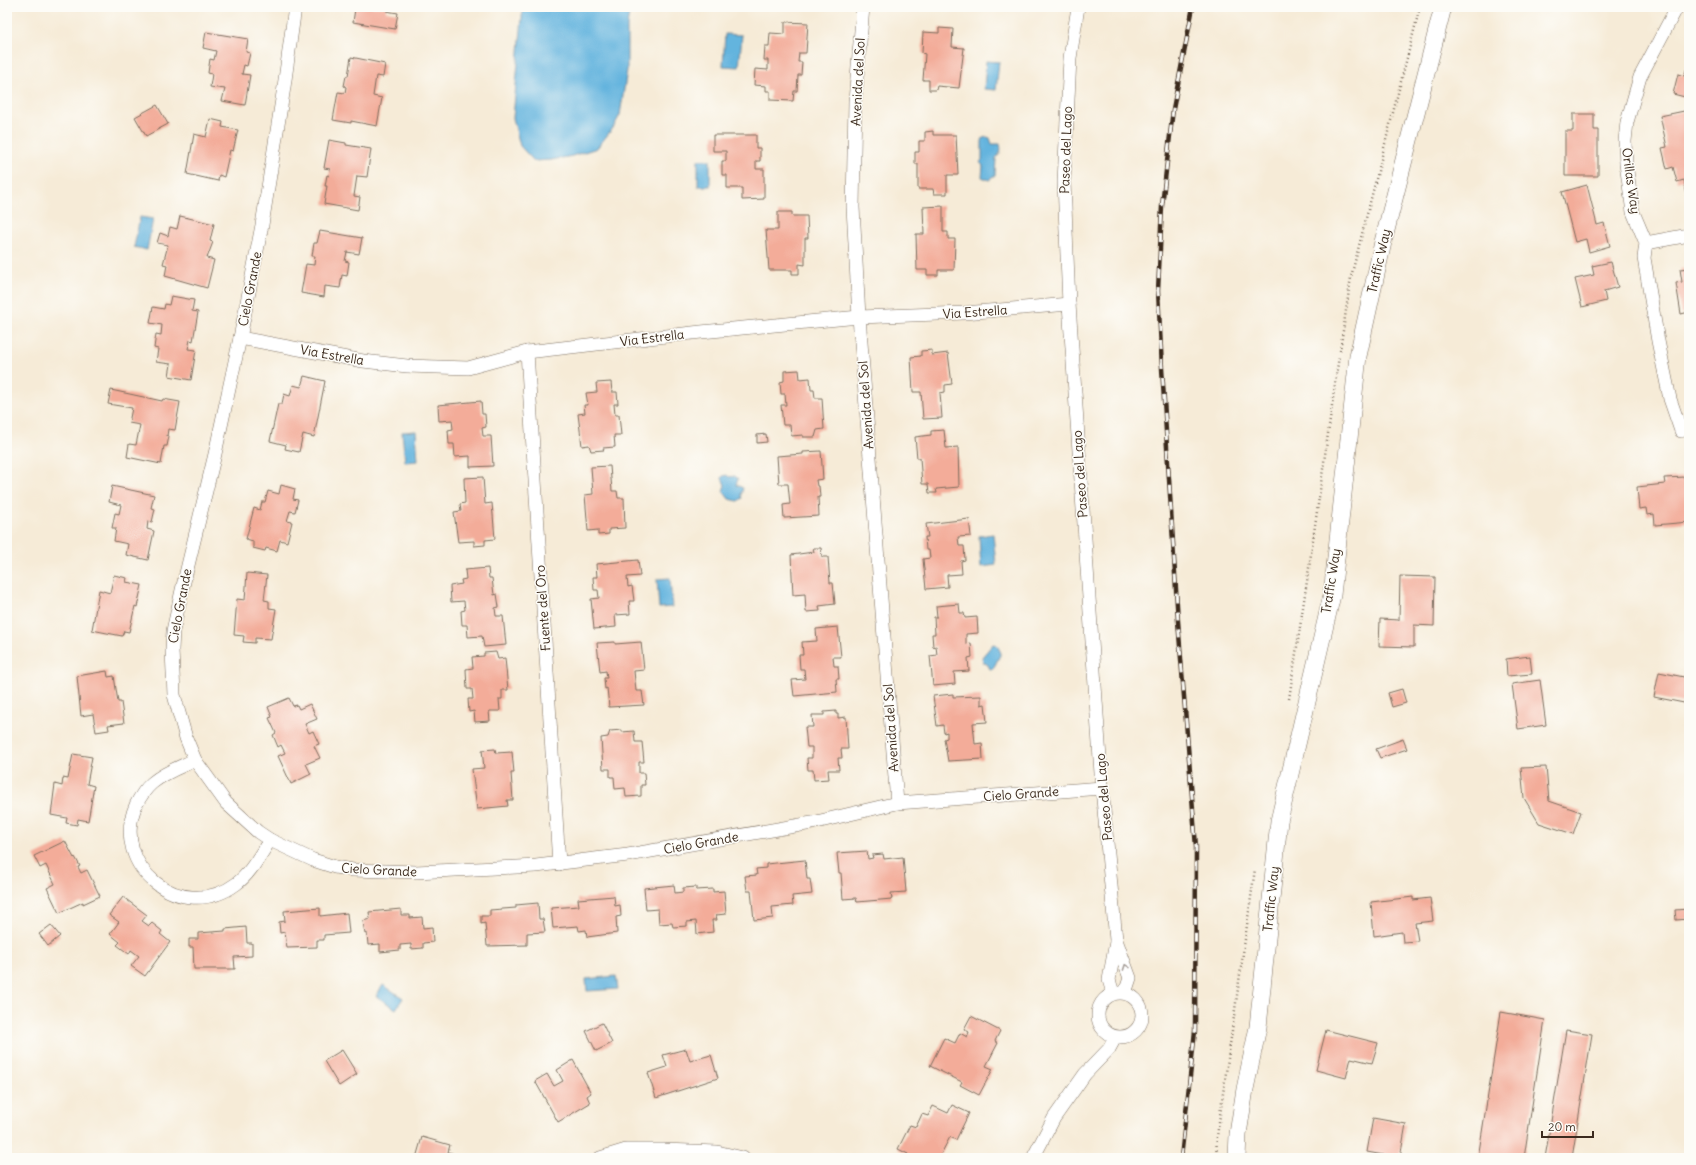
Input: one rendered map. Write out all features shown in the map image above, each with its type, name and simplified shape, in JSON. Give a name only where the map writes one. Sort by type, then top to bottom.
[{"type":"street","name":"Cielo Grande","points":[[295,7],[262,225],[240,338],[215,454],[173,631],[172,650],[174,695],[186,738],[195,760],[226,802],[258,832],[270,840],[313,860],[335,868],[416,872],[559,864],[628,855],[812,823],[897,803],[1102,788]]},
{"type":"street","name":"Avenida del Sol","points":[[863,7],[855,101],[854,208],[859,318],[897,803]]},
{"type":"street","name":"Paseo del Lago","points":[[1078,7],[1070,58],[1064,182],[1068,304],[1102,788],[1116,940],[1130,978],[1119,993],[1109,980],[1116,940]]},
{"type":"street","name":"Traffic Way","points":[[1237,1158],[1238,1134],[1245,1089],[1258,1027],[1279,821],[1332,595],[1358,356],[1383,242],[1442,7]]},
{"type":"street","name":"Orillas Way","points":[[1677,7],[1640,76],[1627,122],[1625,141],[1626,164],[1633,212],[1646,243],[1644,258],[1658,341],[1670,399],[1681,431]]},
{"type":"street","points":[[1646,243],[1689,235]]},
{"type":"street","name":"Via Estrella","points":[[240,338],[363,361],[407,366],[468,368],[527,352],[701,332],[859,318],[964,313],[1068,304]]},
{"type":"street","name":"Fuente del Oro","points":[[527,352],[559,864]]},
{"type":"street","points":[[195,760],[166,773],[151,784],[138,802],[133,813],[130,830],[135,858],[144,872],[156,884],[171,893],[188,897],[205,897],[222,892],[236,884],[245,876],[270,840]]},
{"type":"street","points":[[1119,993],[1136,998],[1142,1008],[1143,1020],[1137,1031],[1127,1037],[1115,1038],[1103,1030],[1097,1016],[1101,1002],[1119,993]]},
{"type":"street","points":[[1033,1158],[1054,1118],[1085,1074],[1109,1049],[1115,1038]]},
{"type":"street","points":[[600,1158],[626,1150],[664,1150],[718,1152],[743,1158]]},
{"type":"path","points":[[1287,705],[1309,568],[1351,277],[1420,7]]},
{"type":"path","points":[[1216,1158],[1217,1136],[1256,865]]},
{"type":"water","points":[[523,7],[630,7],[627,26],[627,70],[620,115],[613,128],[597,148],[572,156],[551,160],[534,161],[520,146],[513,118]]},
{"type":"water","points":[[725,34],[742,35],[739,67],[723,66]]},
{"type":"water","points":[[986,61],[999,62],[996,90],[984,89]]},
{"type":"water","points":[[983,138],[990,138],[992,144],[1000,144],[1001,149],[1000,154],[996,158],[995,176],[989,180],[982,177],[983,166],[980,162],[982,160],[982,141]]},
{"type":"water","points":[[698,160],[710,160],[710,186],[698,186]]},
{"type":"water","points":[[140,217],[153,219],[147,250],[134,247]]},
{"type":"water","points":[[416,431],[418,461],[405,462],[402,432]]},
{"type":"water","points":[[727,475],[729,477],[735,476],[738,479],[736,485],[743,488],[741,495],[742,498],[738,501],[729,499],[723,491],[725,485],[722,478],[723,476]]},
{"type":"water","points":[[993,534],[996,565],[981,567],[979,536]]},
{"type":"water","points":[[670,578],[672,607],[659,608],[657,579]]},
{"type":"water","points":[[993,644],[997,645],[1001,653],[993,669],[990,669],[988,665],[983,662],[982,657]]},
{"type":"water","points":[[616,976],[618,989],[587,991],[586,979]]},
{"type":"water","points":[[383,985],[403,998],[396,1009],[376,996]]},
{"type":"building","points":[[350,7],[386,7],[386,11],[398,13],[395,29],[353,22],[355,9]]},
{"type":"building","points":[[962,7],[982,7],[981,11],[962,10]]},
{"type":"building","points":[[785,22],[808,23],[806,53],[799,53],[798,62],[802,62],[801,75],[798,75],[797,91],[794,91],[793,101],[770,100],[770,91],[766,91],[766,86],[754,85],[755,69],[768,70],[768,60],[764,60],[765,46],[769,46],[770,33],[785,34]]},
{"type":"building","points":[[939,28],[953,29],[952,47],[964,48],[959,88],[937,86],[936,90],[929,90],[929,80],[923,80],[925,54],[922,53],[923,32],[939,33]]},
{"type":"building","points":[[206,32],[248,39],[246,52],[250,53],[247,66],[244,65],[242,74],[250,75],[245,105],[222,101],[225,89],[210,87],[212,74],[208,73],[210,59],[214,60],[216,51],[203,48]]},
{"type":"building","points":[[351,57],[385,64],[383,77],[376,76],[373,96],[382,98],[377,126],[351,121],[351,123],[333,120],[338,92],[345,93],[346,87],[344,86],[346,76],[348,76]]},
{"type":"building","points":[[1689,61],[1689,98],[1673,94],[1678,74],[1684,76]]},
{"type":"building","points":[[157,105],[168,124],[146,136],[135,117]]},
{"type":"building","points":[[1689,110],[1689,196],[1687,196],[1684,180],[1677,182],[1673,167],[1667,169],[1662,148],[1667,147],[1660,116]]},
{"type":"building","points":[[1573,114],[1594,114],[1594,130],[1598,130],[1598,176],[1565,176],[1565,131],[1573,131]]},
{"type":"building","points":[[210,119],[223,122],[222,127],[238,130],[233,151],[230,150],[224,177],[219,175],[218,181],[187,174],[194,134],[206,137]]},
{"type":"building","points":[[933,131],[933,135],[956,135],[958,175],[947,175],[947,194],[934,194],[933,189],[918,189],[918,164],[915,164],[915,152],[919,152],[919,141],[925,141],[925,132]]},
{"type":"building","points":[[713,135],[756,135],[756,148],[760,148],[760,161],[756,161],[756,169],[764,169],[764,199],[742,200],[742,188],[727,188],[727,175],[722,175],[722,161],[726,161],[726,151],[713,151]]},
{"type":"building","points":[[329,140],[346,143],[346,145],[371,149],[367,177],[357,176],[354,196],[360,197],[358,210],[324,204],[327,186],[325,186],[330,169],[324,168]]},
{"type":"building","points":[[1587,185],[1597,225],[1604,223],[1610,246],[1589,252],[1586,239],[1575,242],[1562,192]]},
{"type":"building","points":[[943,206],[943,232],[948,232],[948,239],[955,239],[954,270],[938,270],[938,275],[927,275],[927,270],[917,270],[916,234],[924,234],[923,207]]},
{"type":"building","points":[[778,212],[792,212],[792,216],[807,216],[808,238],[805,238],[805,265],[799,264],[799,274],[792,274],[792,270],[769,270],[766,230],[778,230]]},
{"type":"building","points":[[180,216],[214,224],[210,241],[213,242],[207,258],[214,260],[207,288],[165,276],[167,265],[163,264],[168,245],[157,243],[160,233],[168,236],[170,227],[177,229]]},
{"type":"building","points":[[320,231],[362,238],[359,254],[347,252],[345,261],[349,262],[347,276],[342,275],[340,288],[325,286],[324,297],[301,293],[306,264],[314,265],[315,256],[312,256],[314,243],[317,243]]},
{"type":"building","points":[[1611,262],[1618,287],[1604,291],[1606,301],[1582,307],[1575,279],[1594,275],[1592,266]]},
{"type":"building","points":[[1689,268],[1689,312],[1681,314],[1676,283],[1682,282],[1680,269]]},
{"type":"building","points":[[171,296],[194,300],[192,311],[198,312],[193,341],[190,340],[188,349],[196,350],[191,380],[169,376],[171,364],[156,362],[158,349],[154,348],[156,334],[161,335],[162,325],[150,323],[153,307],[164,309],[165,304],[169,305]]},
{"type":"building","points":[[932,350],[932,355],[948,353],[952,384],[945,385],[945,392],[940,393],[942,418],[923,419],[921,392],[913,392],[911,357],[921,356],[921,351]]},
{"type":"building","points":[[799,370],[800,379],[810,378],[811,390],[814,390],[815,398],[822,398],[824,429],[817,430],[815,437],[803,437],[803,435],[791,436],[790,425],[783,425],[781,405],[786,405],[785,394],[781,394],[780,382],[784,381],[784,371]]},
{"type":"building","points":[[304,376],[325,381],[314,437],[303,434],[299,452],[285,449],[286,445],[270,441],[278,404],[282,404],[284,394],[290,396],[293,385],[301,387]]},
{"type":"building","points":[[611,382],[612,392],[617,392],[618,404],[614,404],[615,415],[619,415],[621,435],[614,435],[615,447],[591,451],[589,445],[582,446],[578,414],[585,413],[584,405],[588,405],[586,393],[597,392],[596,383]]},
{"type":"building","points":[[111,390],[162,401],[163,399],[180,402],[175,430],[168,429],[167,436],[169,436],[167,446],[164,446],[161,464],[127,457],[129,444],[136,445],[140,425],[129,423],[132,408],[108,404]]},
{"type":"building","points":[[481,401],[482,414],[485,414],[486,427],[482,428],[483,436],[491,436],[493,466],[470,467],[470,456],[455,457],[454,444],[449,444],[448,430],[453,429],[452,420],[439,421],[438,405]]},
{"type":"building","points":[[944,430],[946,448],[958,447],[959,487],[936,489],[937,493],[929,493],[928,484],[922,484],[920,458],[917,458],[915,437],[931,435],[931,431]]},
{"type":"building","points":[[766,434],[767,442],[757,443],[757,435]]},
{"type":"building","points":[[821,451],[823,479],[816,480],[817,486],[819,486],[820,497],[818,497],[819,516],[784,518],[783,505],[790,504],[788,484],[779,484],[777,456]]},
{"type":"building","points":[[610,466],[612,491],[617,491],[618,498],[624,498],[625,528],[609,529],[609,534],[598,535],[598,530],[588,531],[585,495],[593,494],[591,467]]},
{"type":"building","points":[[483,477],[485,504],[492,503],[495,539],[485,540],[485,545],[474,546],[474,541],[458,542],[454,512],[461,511],[460,504],[465,503],[464,478]]},
{"type":"building","points":[[1686,477],[1689,522],[1655,525],[1654,514],[1647,515],[1646,508],[1639,509],[1637,487],[1665,484],[1664,478]]},
{"type":"building","points":[[281,485],[295,489],[293,499],[298,500],[295,512],[290,511],[287,521],[292,522],[287,542],[280,540],[277,551],[266,548],[265,551],[253,548],[253,541],[246,539],[254,508],[260,510],[262,502],[265,502],[268,491],[279,494]]},
{"type":"building","points":[[112,486],[154,495],[151,508],[155,509],[152,522],[148,521],[147,529],[154,531],[148,560],[126,555],[128,544],[114,541],[116,528],[112,528],[115,513],[119,514],[121,505],[109,502]]},
{"type":"building","points":[[969,519],[971,536],[958,537],[959,546],[964,546],[965,560],[961,561],[962,574],[947,575],[948,587],[926,589],[923,559],[930,558],[929,550],[926,550],[925,537],[928,537],[926,524]]},
{"type":"building","points":[[813,548],[821,548],[822,557],[828,557],[830,583],[833,583],[835,604],[819,606],[820,611],[806,612],[805,594],[793,595],[791,555],[814,552]]},
{"type":"building","points":[[638,560],[640,576],[627,577],[628,587],[632,586],[634,601],[629,601],[630,614],[615,615],[616,627],[594,629],[591,599],[599,598],[598,590],[594,590],[593,577],[597,577],[596,564]]},
{"type":"building","points":[[488,568],[489,578],[492,578],[494,595],[497,594],[499,607],[495,608],[496,616],[503,616],[506,645],[484,647],[482,636],[468,637],[467,625],[462,625],[461,611],[465,610],[464,601],[451,602],[450,586],[462,584],[461,580],[466,579],[465,570]]},
{"type":"building","points":[[247,573],[267,575],[264,600],[269,601],[269,608],[276,609],[271,639],[255,638],[255,643],[243,642],[244,636],[234,635],[237,599],[245,600]]},
{"type":"building","points":[[114,575],[127,578],[126,582],[142,585],[129,632],[124,631],[122,636],[92,630],[99,590],[110,593]]},
{"type":"building","points":[[1400,576],[1435,577],[1434,626],[1414,625],[1414,647],[1379,646],[1380,619],[1399,620]]},
{"type":"building","points":[[959,604],[960,613],[964,613],[965,618],[977,617],[978,633],[966,634],[966,644],[971,643],[972,657],[968,658],[969,671],[954,672],[955,684],[933,686],[930,656],[937,655],[936,646],[933,647],[932,634],[935,634],[934,617],[937,617],[936,606]]},
{"type":"building","points":[[838,627],[841,657],[833,657],[834,666],[838,666],[839,679],[836,679],[837,692],[794,696],[792,680],[805,679],[804,669],[800,669],[799,655],[803,655],[802,642],[817,641],[816,629]]},
{"type":"building","points":[[615,642],[615,644],[641,642],[644,670],[634,671],[636,691],[642,691],[644,705],[609,707],[607,688],[605,689],[604,678],[607,678],[606,671],[600,672],[597,643]]},
{"type":"building","points":[[496,652],[498,659],[505,658],[508,690],[502,690],[502,699],[499,699],[500,711],[489,711],[490,721],[475,722],[474,711],[469,712],[468,699],[473,699],[472,689],[467,689],[466,669],[473,668],[472,657],[484,656],[484,653]]},
{"type":"building","points":[[1530,656],[1532,674],[1507,676],[1506,659]]},
{"type":"building","points":[[107,671],[108,677],[114,676],[118,702],[121,702],[124,723],[108,725],[109,730],[96,732],[93,714],[81,716],[77,676]]},
{"type":"building","points":[[1659,672],[1689,678],[1689,704],[1654,697]]},
{"type":"building","points":[[1540,680],[1546,725],[1518,729],[1512,684]]},
{"type":"building","points":[[1402,689],[1406,703],[1392,707],[1388,693]]},
{"type":"building","points":[[953,694],[953,697],[981,696],[981,705],[985,704],[987,722],[973,723],[975,744],[982,743],[983,759],[948,761],[944,739],[947,738],[947,732],[944,733],[943,725],[937,726],[933,696]]},
{"type":"building","points":[[289,698],[293,706],[297,705],[299,709],[310,704],[317,719],[305,724],[309,733],[313,731],[319,744],[314,746],[320,758],[306,764],[311,774],[291,784],[278,756],[285,753],[281,745],[278,747],[273,735],[276,733],[269,718],[272,717],[268,707]]},
{"type":"building","points":[[836,711],[838,718],[846,717],[848,749],[841,749],[842,758],[838,758],[839,770],[828,770],[829,779],[814,780],[813,770],[808,770],[807,758],[812,758],[812,747],[807,747],[805,727],[813,727],[812,715],[824,715],[824,712]]},
{"type":"building","points":[[622,730],[622,732],[634,731],[635,742],[642,742],[644,762],[639,762],[639,773],[644,773],[645,785],[641,785],[641,796],[626,797],[625,788],[615,789],[614,777],[610,777],[610,769],[603,769],[601,738],[608,737],[610,731]]},
{"type":"building","points":[[1403,739],[1407,749],[1380,758],[1376,749]]},
{"type":"building","points":[[495,749],[496,753],[512,752],[514,773],[511,773],[513,800],[507,800],[508,806],[477,809],[472,769],[484,768],[482,750]]},
{"type":"building","points":[[73,754],[92,757],[87,784],[94,786],[88,821],[78,819],[77,825],[66,823],[67,818],[51,815],[55,784],[62,786],[63,778],[68,779]]},
{"type":"building","points":[[1546,767],[1549,801],[1581,812],[1573,834],[1539,823],[1524,798],[1521,768]]},
{"type":"building","points":[[65,841],[80,866],[78,867],[81,873],[87,870],[100,896],[59,913],[47,888],[55,884],[46,865],[40,868],[34,856]]},
{"type":"building","points":[[867,851],[868,859],[873,858],[872,855],[883,854],[884,859],[903,857],[906,892],[891,893],[892,899],[857,902],[856,898],[843,899],[841,873],[839,873],[837,853]]},
{"type":"building","points":[[805,860],[807,879],[810,879],[812,894],[792,896],[793,905],[772,907],[773,918],[754,920],[751,891],[747,891],[745,876],[757,875],[756,869],[766,868],[766,864]]},
{"type":"building","points":[[674,885],[675,893],[683,892],[683,888],[696,887],[696,890],[713,889],[713,892],[724,891],[726,914],[716,915],[717,920],[712,920],[713,932],[697,934],[696,921],[687,922],[687,926],[673,927],[672,923],[659,924],[658,909],[646,910],[644,888]]},
{"type":"building","points":[[614,896],[615,906],[620,905],[621,916],[616,917],[617,933],[587,937],[586,930],[579,931],[578,926],[553,928],[551,908],[579,906],[578,899]]},
{"type":"building","points":[[123,897],[147,915],[142,921],[149,926],[152,923],[162,931],[160,934],[170,942],[145,976],[131,966],[139,956],[131,950],[129,954],[117,945],[120,942],[110,934],[119,922],[109,915]]},
{"type":"building","points":[[1413,897],[1413,900],[1430,898],[1433,921],[1415,923],[1418,941],[1403,942],[1402,932],[1374,936],[1371,902]]},
{"type":"building","points":[[538,903],[539,919],[543,919],[545,932],[527,933],[527,945],[487,946],[485,923],[481,924],[481,916],[490,916],[490,910],[516,908],[516,905]]},
{"type":"building","points":[[320,908],[320,916],[347,913],[349,933],[324,935],[324,940],[317,940],[317,947],[287,948],[285,932],[280,933],[279,922],[285,921],[284,911]]},
{"type":"building","points":[[401,909],[401,915],[410,915],[410,918],[422,917],[423,928],[432,927],[433,942],[423,943],[423,948],[411,949],[411,944],[400,945],[400,950],[380,952],[380,944],[368,945],[367,933],[365,934],[363,921],[370,919],[369,912]]},
{"type":"building","points":[[1689,909],[1689,919],[1676,920],[1675,910]]},
{"type":"building","points":[[51,925],[60,936],[48,946],[39,934]]},
{"type":"building","points":[[246,927],[247,943],[252,943],[252,956],[234,957],[235,969],[194,969],[193,947],[189,947],[189,939],[198,939],[198,933],[225,931],[225,929]]},
{"type":"building","points":[[1501,1012],[1545,1020],[1524,1158],[1478,1158]]},
{"type":"building","points":[[971,1016],[1000,1031],[995,1041],[998,1043],[986,1066],[993,1069],[979,1095],[960,1085],[962,1082],[930,1066],[944,1038],[955,1043],[960,1033],[967,1037],[969,1032],[964,1029]]},
{"type":"building","points":[[602,1023],[612,1043],[596,1051],[586,1031]]},
{"type":"building","points":[[1326,1030],[1378,1043],[1372,1063],[1351,1058],[1346,1078],[1316,1070]]},
{"type":"building","points":[[1566,1030],[1592,1034],[1572,1158],[1545,1158]]},
{"type":"building","points":[[686,1049],[690,1061],[711,1055],[718,1078],[656,1098],[648,1073],[667,1067],[663,1055]]},
{"type":"building","points":[[342,1050],[357,1074],[339,1086],[324,1061]]},
{"type":"building","points":[[573,1060],[591,1093],[587,1096],[590,1103],[558,1122],[535,1081],[547,1074],[554,1086],[563,1081],[557,1070]]},
{"type":"building","points":[[952,1105],[969,1113],[956,1140],[950,1137],[939,1158],[908,1158],[908,1154],[898,1149],[910,1125],[916,1127],[922,1114],[928,1116],[933,1106],[948,1113]]},
{"type":"building","points":[[1373,1118],[1406,1124],[1400,1158],[1367,1152]]},
{"type":"building","points":[[422,1137],[450,1145],[448,1152],[455,1154],[454,1158],[416,1158]]},
{"type":"railway","points":[[1181,1158],[1195,1031],[1196,847],[1178,621],[1158,291],[1162,206],[1173,109],[1193,7]]}]
